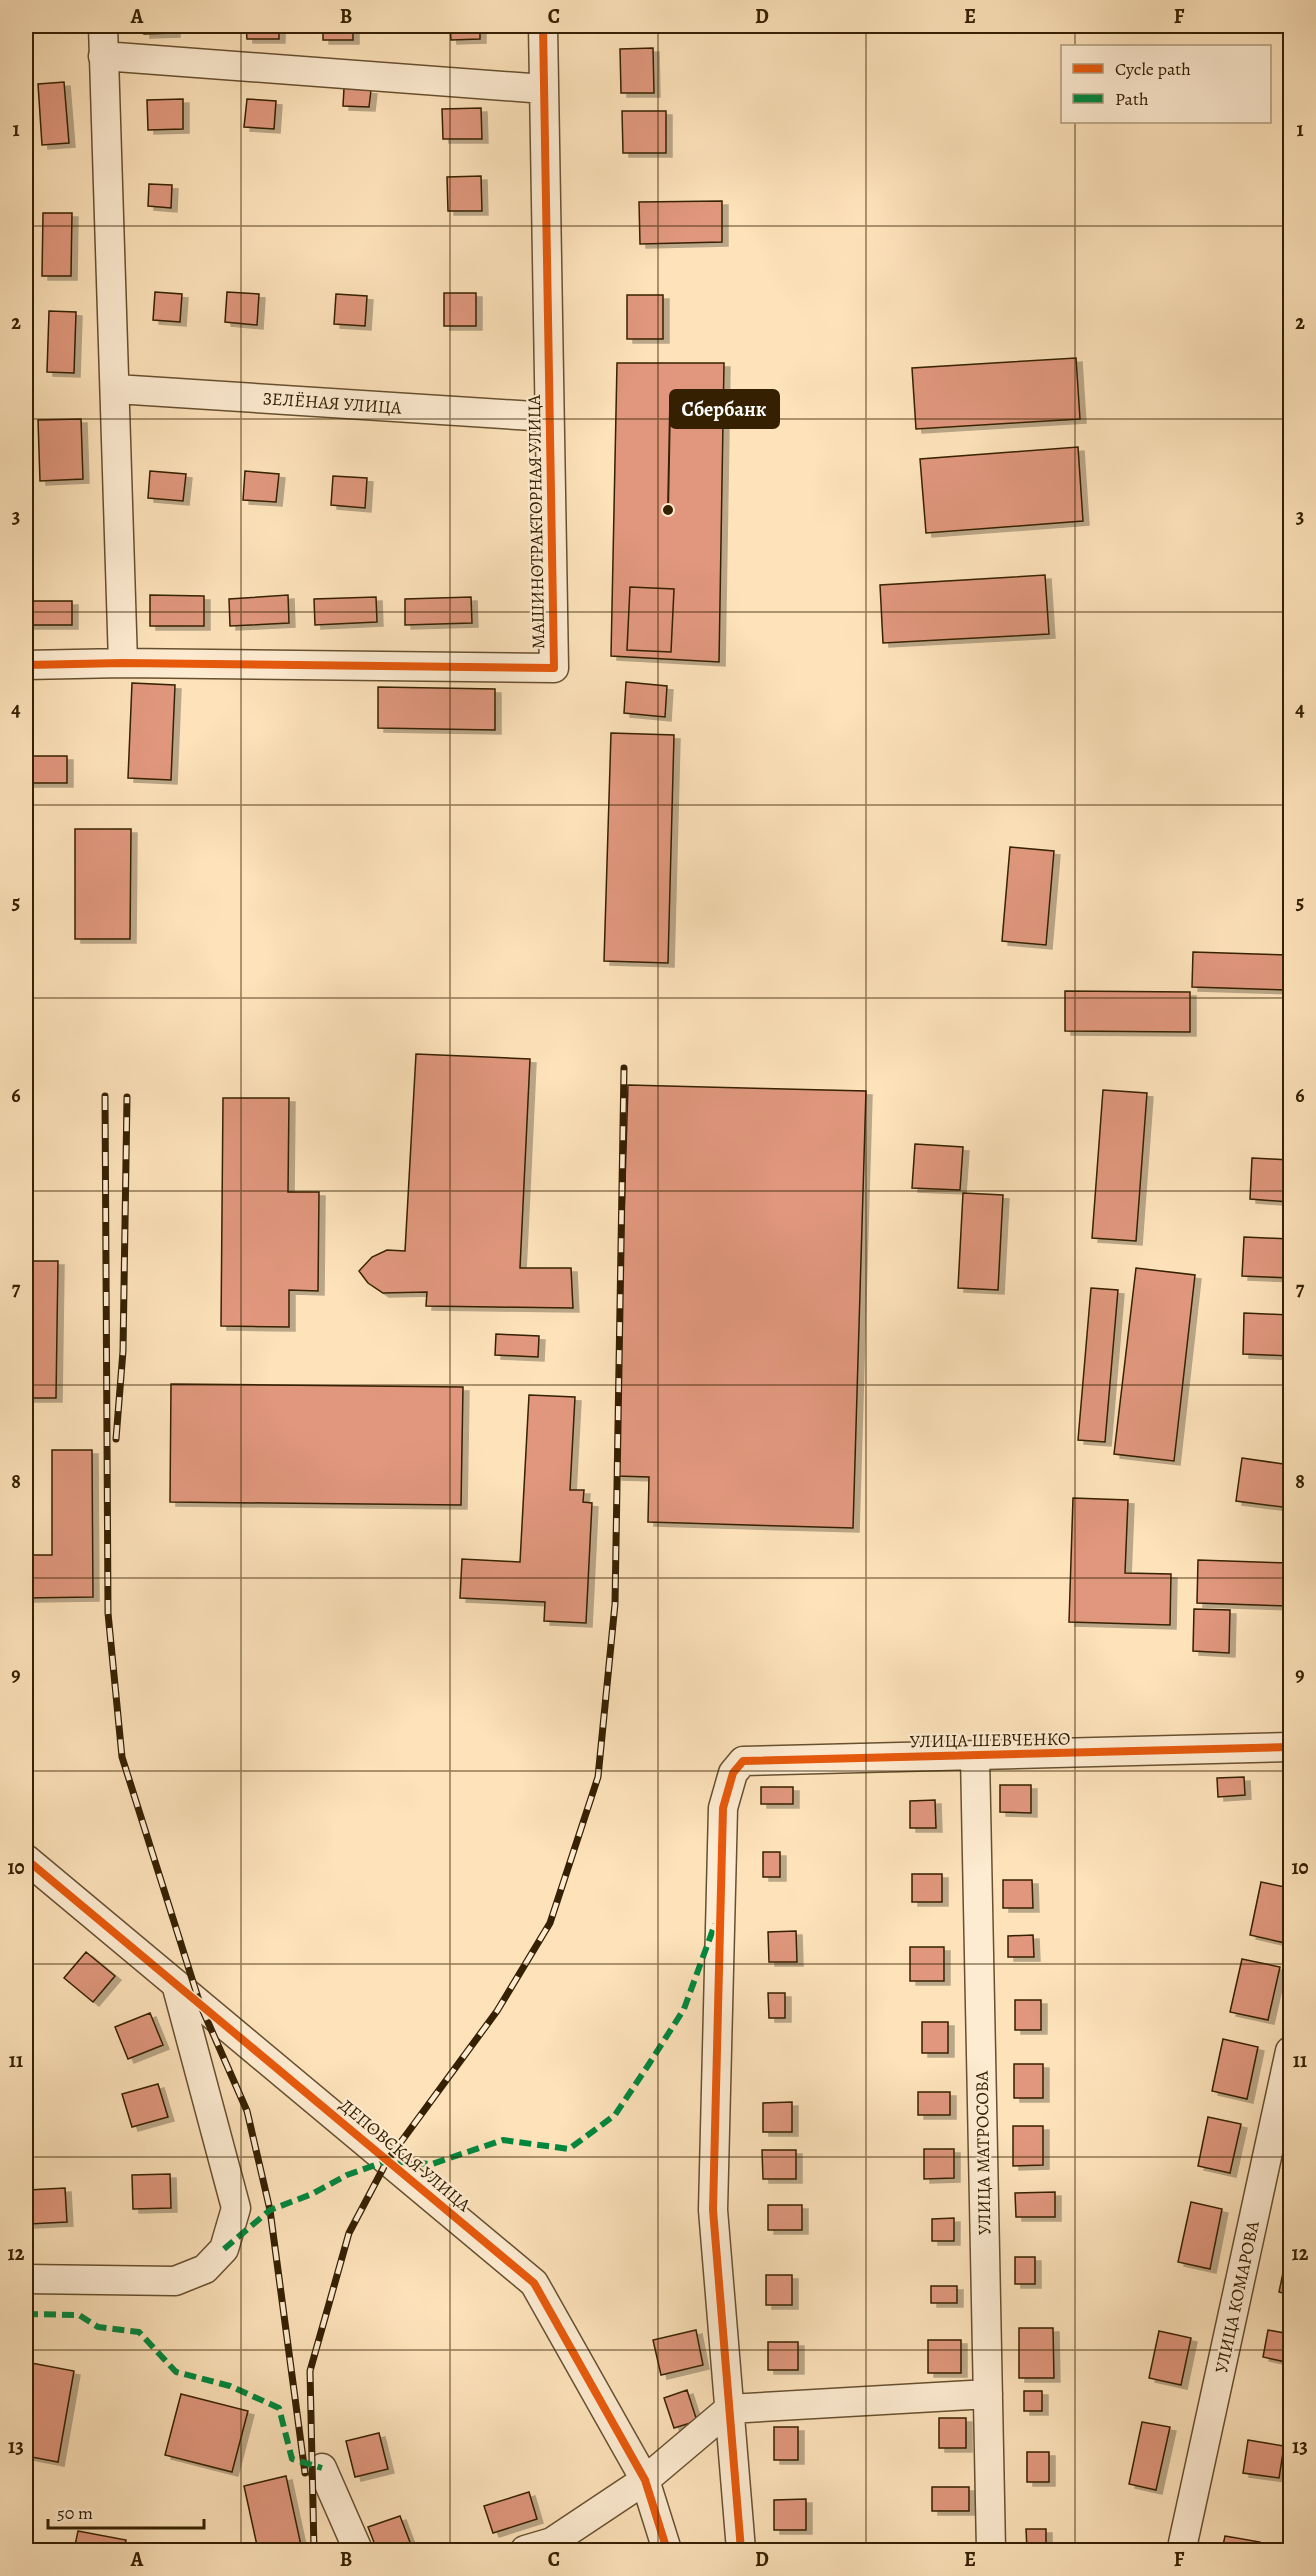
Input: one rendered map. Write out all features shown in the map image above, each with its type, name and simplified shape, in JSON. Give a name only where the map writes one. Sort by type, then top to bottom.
[{"type":"street","points":[[103,26],[123,663]]},
{"type":"street","name":"МАШИНОТРАКТОРНАЯ УЛИЦА","points":[[26,665],[123,663],[554,668],[543,26]]},
{"type":"street","points":[[103,56],[544,89]]},
{"type":"street","name":"ЗЕЛЁНАЯ УЛИЦА","points":[[116,390],[549,417]]},
{"type":"street","name":"УЛИЦА ШЕВЧЕНКО","points":[[729,2409],[713,2210],[723,1808],[733,1773],[742,1761],[1290,1748]]},
{"type":"street","name":"УЛИЦА МАТРОСОВА","points":[[975,1756],[991,2550]]},
{"type":"street","name":"ДЕПОВСКАЯ УЛИЦА","points":[[26,1859],[534,2283],[645,2480],[667,2550]]},
{"type":"street","points":[[26,2278],[175,2280],[205,2269],[224,2249],[236,2208],[176,1984]]},
{"type":"street","name":"УЛИЦА КОМАРОВА","points":[[1183,2543],[1290,2051]]},
{"type":"street","points":[[525,2550],[552,2542],[645,2480],[729,2409],[988,2394]]},
{"type":"street","points":[[729,2409],[741,2550]]},
{"type":"street","points":[[322,2468],[358,2550]]},
{"type":"building","points":[[144,26],[174,26],[174,33],[144,34]]},
{"type":"building","points":[[246,26],[279,26],[279,39],[247,39]]},
{"type":"building","points":[[323,26],[353,26],[353,40],[323,40]]},
{"type":"building","points":[[450,26],[480,26],[480,39],[451,40]]},
{"type":"building","points":[[653,48],[654,93],[621,93],[620,49]]},
{"type":"building","points":[[64,82],[69,143],[42,145],[38,84]]},
{"type":"building","points":[[344,88],[371,90],[369,107],[343,106]]},
{"type":"building","points":[[183,99],[183,129],[148,130],[147,100]]},
{"type":"building","points":[[247,99],[276,101],[274,129],[244,127]]},
{"type":"building","points":[[481,108],[482,139],[443,139],[442,109]]},
{"type":"building","points":[[622,111],[666,111],[666,153],[623,153]]},
{"type":"building","points":[[481,176],[482,211],[448,211],[447,177]]},
{"type":"building","points":[[149,184],[172,185],[171,208],[148,206]]},
{"type":"building","points":[[722,201],[722,242],[640,244],[639,202]]},
{"type":"building","points":[[43,213],[72,213],[71,276],[42,276]]},
{"type":"building","points":[[155,292],[182,294],[180,322],[153,320]]},
{"type":"building","points":[[227,292],[259,294],[257,325],[225,322]]},
{"type":"building","points":[[444,293],[476,293],[476,326],[444,326]]},
{"type":"building","points":[[336,294],[367,296],[365,326],[334,324]]},
{"type":"building","points":[[627,295],[663,295],[663,339],[627,339]]},
{"type":"building","points":[[49,311],[76,312],[74,373],[47,372]]},
{"type":"building","points":[[1076,358],[1080,419],[916,429],[912,368]]},
{"type":"building","points":[[617,363],[724,363],[719,662],[611,656]]},
{"type":"building","points":[[81,419],[83,479],[40,481],[38,420]]},
{"type":"building","points":[[1078,447],[1083,521],[926,533],[920,459]]},
{"type":"building","points":[[150,471],[186,474],[183,501],[148,498]]},
{"type":"building","points":[[245,471],[279,474],[276,502],[243,500]]},
{"type":"building","points":[[333,476],[367,478],[365,508],[331,505]]},
{"type":"building","points":[[1045,575],[1049,634],[883,643],[880,585]]},
{"type":"building","points":[[630,587],[674,589],[671,652],[627,650]]},
{"type":"building","points":[[150,595],[204,596],[204,626],[150,626]]},
{"type":"building","points":[[288,595],[289,623],[230,626],[229,599]]},
{"type":"building","points":[[376,597],[377,622],[315,625],[314,599]]},
{"type":"building","points":[[471,597],[472,623],[405,625],[405,599]]},
{"type":"building","points":[[26,601],[72,601],[72,625],[26,625]]},
{"type":"building","points":[[626,682],[667,686],[665,717],[624,713]]},
{"type":"building","points":[[132,683],[175,685],[171,780],[128,778]]},
{"type":"building","points":[[378,687],[495,689],[495,730],[378,728]]},
{"type":"building","points":[[611,733],[674,735],[668,963],[604,961]]},
{"type":"building","points":[[26,756],[67,756],[67,783],[26,783]]},
{"type":"building","points":[[75,829],[131,829],[130,939],[75,939]]},
{"type":"building","points":[[1010,847],[1054,851],[1046,945],[1002,941]]},
{"type":"building","points":[[1193,952],[1288,955],[1287,990],[1192,987]]},
{"type":"building","points":[[1065,991],[1190,992],[1190,1032],[1065,1031]]},
{"type":"building","points":[[416,1054],[530,1059],[520,1268],[571,1268],[573,1308],[426,1306],[427,1292],[383,1293],[368,1283],[359,1271],[372,1257],[387,1250],[405,1251]]},
{"type":"building","points":[[628,1085],[866,1091],[853,1528],[648,1522],[649,1477],[616,1476]]},
{"type":"building","points":[[1103,1090],[1147,1093],[1136,1241],[1092,1238]]},
{"type":"building","points":[[223,1098],[289,1098],[288,1192],[319,1192],[318,1291],[289,1290],[289,1327],[221,1326]]},
{"type":"building","points":[[915,1144],[963,1147],[960,1190],[912,1188]]},
{"type":"building","points":[[1252,1158],[1290,1160],[1290,1202],[1250,1199]]},
{"type":"building","points":[[963,1193],[1003,1195],[998,1290],[958,1288]]},
{"type":"building","points":[[1244,1237],[1290,1239],[1290,1278],[1242,1276]]},
{"type":"building","points":[[26,1261],[58,1261],[56,1398],[26,1398]]},
{"type":"building","points":[[1136,1268],[1195,1275],[1174,1461],[1114,1454]]},
{"type":"building","points":[[1091,1288],[1118,1290],[1105,1442],[1078,1440]]},
{"type":"building","points":[[1244,1313],[1290,1315],[1290,1356],[1243,1354]]},
{"type":"building","points":[[496,1334],[539,1336],[538,1357],[495,1355]]},
{"type":"building","points":[[171,1384],[463,1387],[461,1505],[170,1502]]},
{"type":"building","points":[[529,1395],[575,1397],[570,1490],[584,1490],[583,1502],[592,1503],[586,1623],[544,1621],[545,1602],[460,1598],[462,1559],[520,1562]]},
{"type":"building","points":[[52,1450],[92,1450],[93,1597],[26,1598],[26,1555],[52,1555]]},
{"type":"building","points":[[1242,1458],[1290,1465],[1290,1508],[1236,1501]]},
{"type":"building","points":[[1073,1498],[1128,1500],[1125,1573],[1171,1574],[1170,1625],[1069,1622]]},
{"type":"building","points":[[1198,1560],[1289,1563],[1288,1606],[1197,1603]]},
{"type":"building","points":[[1194,1609],[1230,1610],[1229,1653],[1193,1651]]},
{"type":"building","points":[[1244,1777],[1245,1795],[1218,1797],[1217,1778]]},
{"type":"building","points":[[1000,1785],[1031,1785],[1031,1813],[1000,1812]]},
{"type":"building","points":[[761,1787],[793,1787],[793,1804],[761,1804]]},
{"type":"building","points":[[935,1800],[936,1828],[910,1828],[910,1801]]},
{"type":"building","points":[[763,1852],[780,1852],[780,1877],[763,1877]]},
{"type":"building","points":[[912,1874],[942,1874],[942,1902],[912,1902]]},
{"type":"building","points":[[1003,1880],[1032,1880],[1033,1908],[1003,1908]]},
{"type":"building","points":[[1261,1882],[1290,1888],[1290,1918],[1285,1943],[1250,1935]]},
{"type":"building","points":[[796,1931],[797,1962],[769,1962],[768,1932]]},
{"type":"building","points":[[1033,1935],[1034,1957],[1008,1957],[1008,1936]]},
{"type":"building","points":[[910,1947],[944,1947],[944,1981],[910,1981]]},
{"type":"building","points":[[86,1952],[115,1976],[93,2002],[64,1978]]},
{"type":"building","points":[[1242,1959],[1280,1967],[1268,2020],[1230,2012]]},
{"type":"building","points":[[768,1993],[785,1993],[785,2018],[769,2018]]},
{"type":"building","points":[[1015,2000],[1041,2000],[1041,2030],[1015,2030]]},
{"type":"building","points":[[150,2013],[163,2045],[128,2059],[115,2027]]},
{"type":"building","points":[[922,2022],[948,2022],[948,2053],[922,2053]]},
{"type":"building","points":[[1223,2039],[1258,2047],[1247,2099],[1212,2091]]},
{"type":"building","points":[[1014,2064],[1043,2064],[1043,2098],[1014,2098]]},
{"type":"building","points":[[158,2084],[168,2117],[132,2127],[122,2094]]},
{"type":"building","points":[[918,2092],[950,2092],[950,2115],[918,2115]]},
{"type":"building","points":[[792,2102],[792,2132],[763,2132],[763,2103]]},
{"type":"building","points":[[1208,2117],[1241,2124],[1230,2173],[1198,2166]]},
{"type":"building","points":[[1013,2126],[1043,2126],[1043,2165],[1013,2166]]},
{"type":"building","points":[[924,2149],[954,2149],[954,2178],[924,2179]]},
{"type":"building","points":[[762,2150],[796,2150],[796,2179],[763,2179]]},
{"type":"building","points":[[170,2174],[171,2208],[133,2209],[132,2175]]},
{"type":"building","points":[[65,2188],[67,2222],[29,2224],[28,2190]]},
{"type":"building","points":[[1055,2192],[1055,2217],[1016,2217],[1015,2193]]},
{"type":"building","points":[[1191,2202],[1222,2209],[1210,2269],[1178,2262]]},
{"type":"building","points":[[768,2205],[802,2205],[802,2230],[768,2230]]},
{"type":"building","points":[[954,2218],[954,2241],[932,2241],[932,2219]]},
{"type":"building","points":[[1290,2239],[1290,2295],[1279,2292]]},
{"type":"building","points":[[1015,2257],[1035,2257],[1035,2284],[1015,2284]]},
{"type":"building","points":[[766,2275],[792,2275],[792,2305],[766,2305]]},
{"type":"building","points":[[931,2286],[957,2286],[957,2303],[931,2303]]},
{"type":"building","points":[[1019,2328],[1053,2328],[1054,2378],[1019,2378]]},
{"type":"building","points":[[696,2330],[703,2365],[661,2375],[653,2340]]},
{"type":"building","points":[[1268,2330],[1290,2334],[1290,2363],[1263,2357]]},
{"type":"building","points":[[1159,2331],[1191,2338],[1181,2385],[1149,2378]]},
{"type":"building","points":[[928,2340],[961,2340],[961,2373],[928,2373]]},
{"type":"building","points":[[768,2342],[798,2342],[798,2370],[768,2370]]},
{"type":"building","points":[[26,2362],[74,2371],[58,2462],[26,2456]]},
{"type":"building","points":[[687,2390],[697,2421],[674,2428],[664,2398]]},
{"type":"building","points":[[1024,2391],[1042,2391],[1042,2411],[1024,2411]]},
{"type":"building","points":[[181,2394],[248,2411],[232,2472],[165,2455]]},
{"type":"building","points":[[939,2418],[966,2418],[966,2448],[939,2448]]},
{"type":"building","points":[[1142,2422],[1170,2427],[1156,2490],[1129,2484]]},
{"type":"building","points":[[774,2427],[798,2427],[798,2460],[774,2460]]},
{"type":"building","points":[[379,2433],[388,2469],[355,2477],[346,2441]]},
{"type":"building","points":[[1248,2440],[1284,2446],[1279,2478],[1243,2473]]},
{"type":"building","points":[[1027,2452],[1049,2452],[1049,2482],[1027,2482]]},
{"type":"building","points":[[286,2476],[302,2550],[258,2550],[244,2486]]},
{"type":"building","points":[[932,2487],[969,2487],[969,2511],[932,2511]]},
{"type":"building","points":[[529,2492],[537,2519],[493,2533],[484,2506]]},
{"type":"building","points":[[806,2499],[806,2530],[774,2530],[774,2500]]},
{"type":"building","points":[[400,2516],[413,2550],[377,2550],[368,2527]]},
{"type":"building","points":[[1026,2529],[1046,2529],[1046,2550],[1027,2550]]},
{"type":"building","points":[[78,2531],[126,2540],[124,2550],[74,2550]]},
{"type":"building","points":[[1225,2536],[1260,2542],[1259,2550],[1222,2550]]},
{"type":"railway","points":[[314,2550],[310,2371],[349,2233],[387,2161],[497,2011],[550,1923],[598,1777],[615,1604],[624,1068]]},
{"type":"railway","points":[[105,1096],[108,1613],[122,1757],[200,2004],[247,2111],[270,2210],[305,2473]]},
{"type":"railway","points":[[116,1439],[123,1351],[127,1097]]},
{"type":"marked path","points":[[224,2249],[270,2210],[312,2194],[347,2175],[387,2161],[432,2164],[503,2140],[569,2149],[615,2115],[649,2064],[684,2009],[715,1924]]},
{"type":"marked path","points":[[26,2314],[79,2315],[98,2327],[139,2332],[176,2372],[230,2386],[279,2408],[292,2459],[322,2468]]},
{"type":"cycle path","points":[[26,665],[123,663],[554,668],[543,26]]},
{"type":"cycle path","points":[[741,2550],[713,2210],[723,1808],[733,1773],[743,1761],[1290,1747]]},
{"type":"cycle path","points":[[26,1859],[534,2283],[645,2480],[667,2550]]},
{"type":"place","name":"Сбербанк","points":[[668,510]]}]
